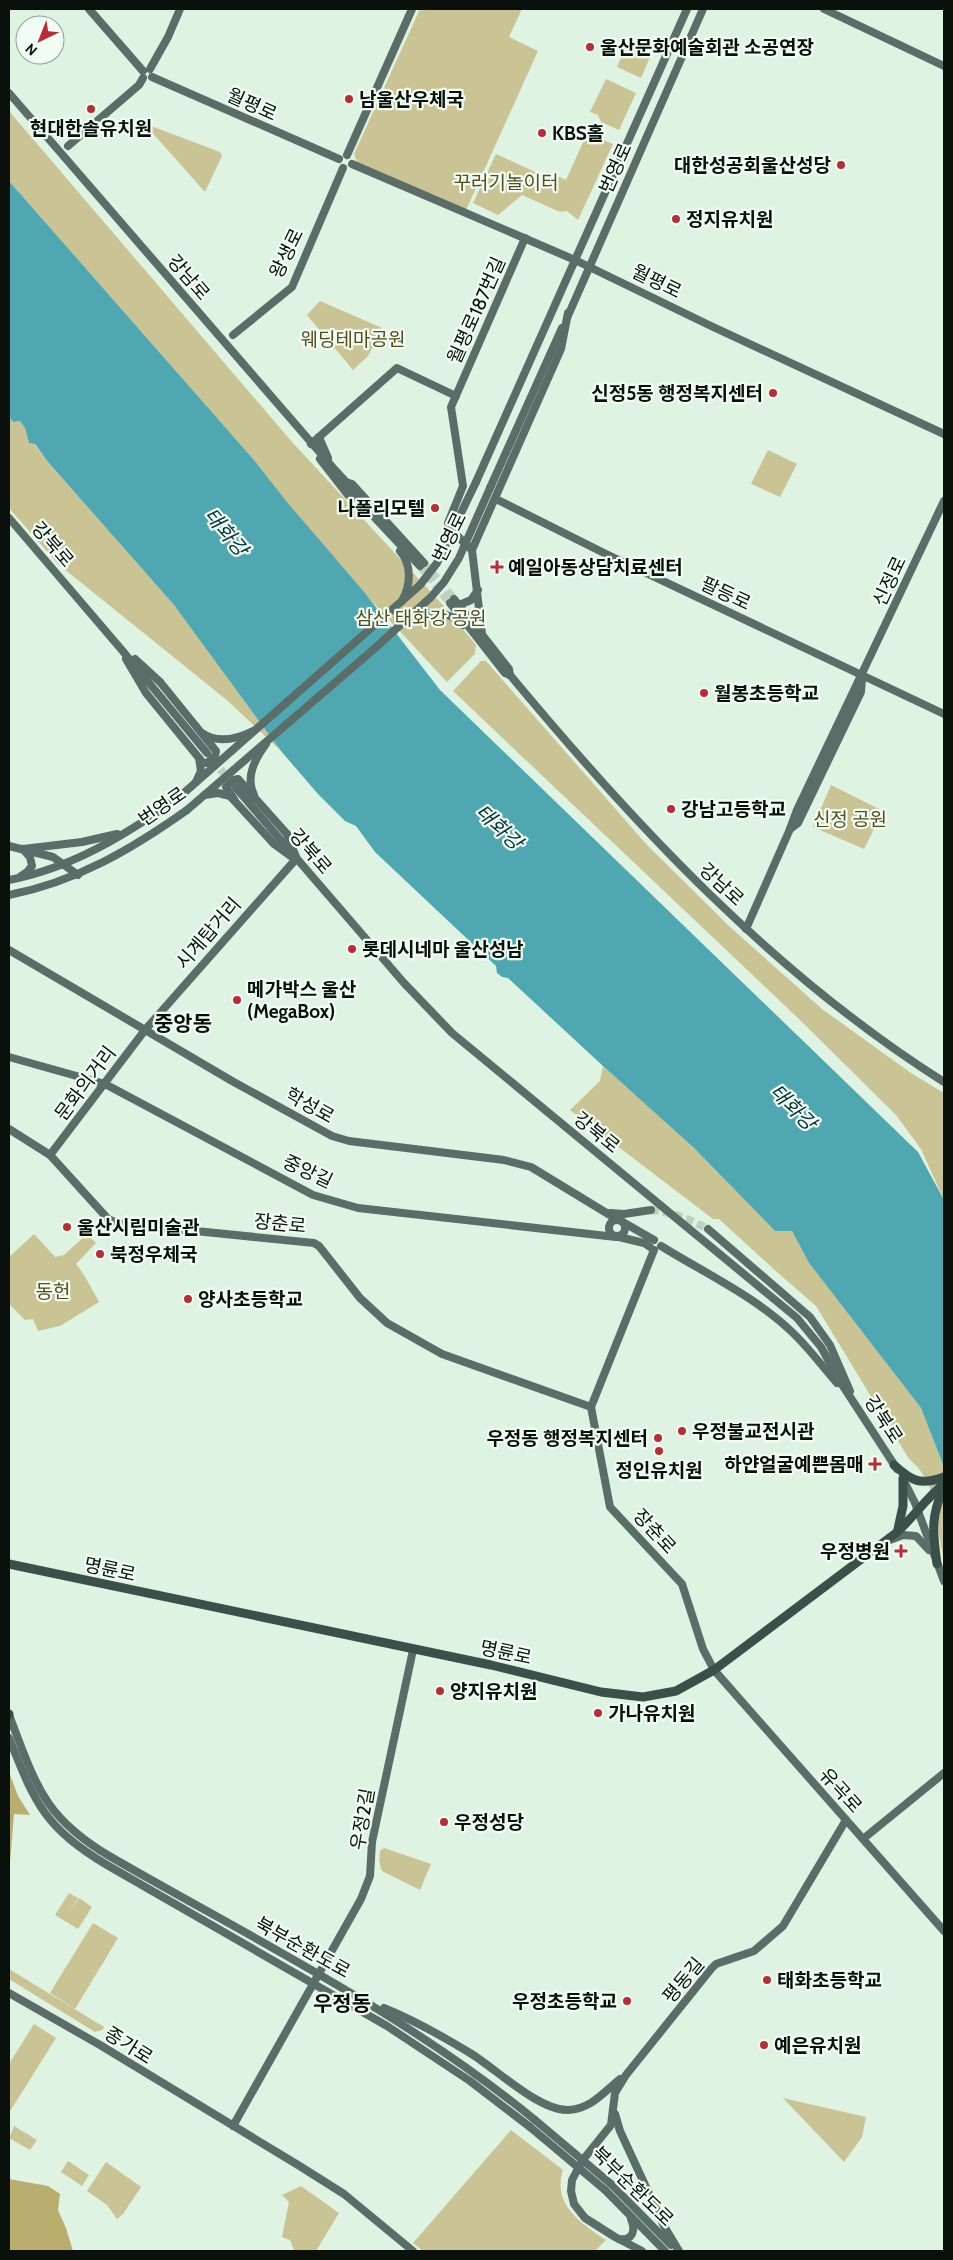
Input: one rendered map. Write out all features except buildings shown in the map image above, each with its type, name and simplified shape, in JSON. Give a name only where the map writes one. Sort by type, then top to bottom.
[{"type":"main road","name":"월평로","points":[[89,9],[147,74],[343,157]]},
{"type":"main road","points":[[68,146],[139,85],[168,37],[180,9]]},
{"type":"main road","points":[[343,157],[351,158],[352,164],[347,168],[343,168],[340,165],[343,157],[412,9]]},
{"type":"main road","name":"번영로","points":[[13,879],[64,864],[90,853],[177,799],[396,608],[426,579],[437,563],[476,482],[687,9]]},
{"type":"main road","name":"번영로","points":[[9,895],[50,885],[78,875],[122,852],[187,810],[407,620],[438,590],[450,572],[490,488],[703,9]]},
{"type":"main road","points":[[824,9],[944,66]]},
{"type":"main road","name":"강남로","points":[[9,93],[311,444],[346,482],[352,484],[422,564]]},
{"type":"main road","name":"월평로","points":[[352,164],[575,260],[711,326],[944,434]]},
{"type":"main road","name":"왕생로","points":[[233,335],[292,287],[343,168]]},
{"type":"main road","points":[[588,231],[592,240],[599,240],[602,237]]},
{"type":"main road","name":"월평로187번길","points":[[472,550],[450,529],[448,523],[463,486],[451,407],[525,238]]},
{"type":"main road","points":[[483,646],[472,550],[561,349],[568,313]]},
{"type":"main road","points":[[396,608],[404,596],[409,580],[408,565],[404,556],[343,490],[311,444],[397,368],[456,396]]},
{"type":"main road","points":[[319,437],[336,470]]},
{"type":"main road","name":"팔등로","points":[[496,499],[606,554],[944,714]]},
{"type":"main road","name":"신정로","points":[[746,929],[790,829],[798,822],[806,799],[849,709],[862,675],[944,501]]},
{"type":"main road","name":"강북로","points":[[9,518],[207,753]]},
{"type":"main road","points":[[454,602],[471,600],[478,590]]},
{"type":"main road","name":"강남로","points":[[454,602],[482,634],[509,670],[510,675]]},
{"type":"main road","name":"강남로","points":[[454,602],[483,646],[505,673],[510,675],[644,829],[707,894],[839,1008],[893,1050],[944,1082]]},
{"type":"main road","points":[[407,620],[434,613],[447,614],[461,623],[475,641],[483,646]]},
{"type":"main road","points":[[121,649],[160,682],[216,753],[207,763],[203,763],[146,693],[121,649]]},
{"type":"main road","points":[[200,732],[209,738],[226,740],[257,729]]},
{"type":"main road","points":[[255,797],[250,783],[251,773],[268,741]]},
{"type":"main road","points":[[195,783],[201,771],[199,758]]},
{"type":"main road","points":[[236,779],[240,781],[287,834],[296,859],[274,844],[234,799],[226,787],[236,779]]},
{"type":"main road","name":"강북로","points":[[236,788],[404,983],[452,1033],[797,1318],[821,1347],[855,1405],[903,1478],[944,1582]]},
{"type":"main road","points":[[205,795],[223,793],[234,799]]},
{"type":"main road","points":[[23,849],[82,842],[127,831]]},
{"type":"main road","points":[[9,846],[48,856],[64,864],[78,875]]},
{"type":"main road","points":[[13,879],[27,872],[32,866],[30,857],[23,849]]},
{"type":"main road","name":"시계탑거리","points":[[145,1030],[296,859]]},
{"type":"main road","name":"학성로","points":[[9,950],[332,1136],[349,1141],[446,1152],[504,1160],[524,1165],[550,1178],[618,1219]]},
{"type":"main road","name":"문화의거리","points":[[50,1155],[145,1030]]},
{"type":"main road","name":"중앙길","points":[[9,1057],[105,1084],[313,1194],[358,1208],[617,1237],[655,1246]]},
{"type":"main road","name":"장춘로","points":[[9,1129],[50,1155],[108,1219],[117,1224],[314,1243],[319,1246],[373,1312],[400,1331],[442,1354],[591,1407],[610,1507],[682,1584],[703,1649],[714,1670]]},
{"type":"main road","points":[[618,1219],[625,1228],[624,1234],[617,1237],[609,1232],[608,1227],[618,1219],[651,1210]]},
{"type":"main road","points":[[618,1219],[655,1246],[747,1298],[778,1320],[802,1342],[855,1405]]},
{"type":"main road","points":[[708,1230],[803,1309],[815,1322],[839,1363],[855,1405]]},
{"type":"main road","points":[[591,1407],[655,1246]]},
{"type":"main road","points":[[894,1464],[915,1480],[927,1482],[944,1477]]},
{"type":"main road","points":[[896,1533],[904,1506],[903,1478]]},
{"type":"main road","points":[[936,1560],[933,1534],[935,1507],[937,1495],[944,1486]]},
{"type":"main road","name":"명륜로","points":[[9,1564],[491,1665],[601,1692],[628,1696],[653,1696],[676,1691],[714,1670],[789,1611],[896,1533],[937,1495]]},
{"type":"main road","points":[[879,1546],[903,1535],[916,1536],[936,1560]]},
{"type":"main road","name":"우정2길","points":[[314,1984],[357,1910],[370,1876],[372,1842],[413,1650]]},
{"type":"main road","name":"유곡로","points":[[714,1670],[944,1931]]},
{"type":"main road","name":"북부순환도로","points":[[9,1714],[35,1781],[52,1810],[74,1833],[109,1861],[186,1911],[387,2026],[566,2145],[611,2184],[678,2251]]},
{"type":"main road","name":"북부순환도로","points":[[9,1738],[27,1784],[44,1814],[68,1840],[191,1903],[363,2000],[468,2069],[533,2124],[629,2214],[664,2251]]},
{"type":"main road","points":[[9,1750],[17,1759]]},
{"type":"main road","points":[[863,1839],[944,1774]]},
{"type":"main road","name":"평동길","points":[[642,2251],[615,2237],[581,2214],[574,2204],[571,2186],[574,2174],[611,2125],[615,2093],[626,2075],[716,1964],[754,1952],[783,1926],[803,1896],[846,1820]]},
{"type":"main road","points":[[232,2126],[314,1984]]},
{"type":"main road","name":"종가로","points":[[9,1993],[344,2194],[413,2251]]},
{"type":"main road","points":[[363,2000],[426,2028],[471,2053],[535,2099],[556,2109],[568,2110],[589,2105],[626,2075]]},
{"type":"main road","points":[[614,2108],[620,2131],[664,2226],[678,2251]]},
{"type":"main road","points":[[615,2237],[624,2239],[633,2235],[634,2224],[629,2214]]},
{"type":"green space","points":[[420,9],[522,9],[509,37],[538,51],[466,210],[357,162],[354,154]]},
{"type":"green space","points":[[627,44],[651,55],[641,78],[617,67]]},
{"type":"green space","points":[[606,79],[636,93],[619,130],[601,122],[598,115],[590,112]]},
{"type":"green space","name":"삼산 태화강 공원","points":[[9,111],[292,442],[441,603],[476,645],[475,654],[447,682],[315,540],[254,460],[9,181]]},
{"type":"green space","points":[[151,126],[220,152],[222,156],[205,192],[149,129]]},
{"type":"green space","name":"꾸러기놀이터","points":[[594,136],[613,144],[578,220],[567,211],[560,212],[522,195],[498,215],[473,203],[496,154],[544,176],[548,172],[566,180],[585,138]]},
{"type":"green space","name":"웨딩테마공원","points":[[320,301],[382,328],[368,356],[353,370],[307,315]]},
{"type":"green space","points":[[9,417],[13,422],[20,421],[25,428],[29,443],[34,444],[174,605],[281,751],[228,701],[58,564],[9,508]]},
{"type":"green space","points":[[768,450],[797,464],[780,497],[751,484]]},
{"type":"green space","points":[[481,661],[486,661],[647,845],[729,926],[822,1009],[911,1073],[944,1093],[944,1200],[921,1149],[896,1115],[800,1020],[453,691]]},
{"type":"green space","name":"신정 공원","points":[[831,785],[883,811],[864,849],[813,827]]},
{"type":"green space","points":[[603,1066],[694,1148],[775,1231],[792,1231],[809,1263],[921,1408],[944,1467],[944,1559],[935,1506],[927,1481],[909,1459],[816,1306],[719,1219],[713,1219],[570,1110],[600,1081]]},
{"type":"green space","name":"동헌","points":[[34,1234],[55,1257],[64,1255],[87,1234],[96,1243],[76,1264],[99,1302],[60,1326],[38,1331],[33,1319],[25,1320],[9,1304],[9,1257]]},
{"type":"green space","points":[[384,1848],[431,1864],[420,1890],[382,1871],[380,1851]]},
{"type":"green space","points":[[69,1893],[78,1898],[70,1912],[79,1898],[92,1907],[78,1929],[55,1915]]},
{"type":"green space","points":[[93,1923],[118,1938],[75,2009],[50,1993]]},
{"type":"green space","points":[[9,1969],[104,2027],[102,2030],[95,2032],[9,1979]]},
{"type":"green space","points":[[34,2024],[56,2038],[9,2113],[9,2064]]},
{"type":"green space","points":[[783,2098],[866,2117],[862,2137],[844,2162]]},
{"type":"green space","points":[[14,2126],[37,2140],[30,2150],[9,2138]]},
{"type":"green space","points":[[511,2130],[563,2170],[561,2182],[565,2203],[579,2220],[606,2240],[595,2251],[423,2251],[413,2243]]},
{"type":"green space","points":[[68,2161],[89,2175],[82,2186],[61,2172]]},
{"type":"green space","points":[[106,2162],[141,2187],[123,2214],[117,2219],[107,2205],[87,2191]]},
{"type":"green space","points":[[301,2186],[339,2213],[316,2251],[294,2251],[290,2240],[282,2237],[289,2202],[282,2195]]},
{"type":"shaded area","points":[[9,1772],[18,1796],[30,1815],[14,1814],[9,1875]]},
{"type":"shaded area","points":[[9,2179],[48,2186],[60,2194],[58,2210],[73,2251],[9,2251]]},
{"type":"water","name":"태화강","points":[[9,181],[254,460],[286,501],[365,593],[440,690],[918,1152],[944,1200],[944,1467],[921,1408],[809,1263],[792,1231],[775,1231],[694,1148],[508,978],[502,977],[497,973],[496,966],[375,852],[356,826],[345,821],[318,794],[281,751],[174,605],[48,462],[35,444],[29,443],[25,428],[20,421],[13,422],[9,417]]},
{"type":"tunnel","points":[[424,563],[454,599]]},
{"type":"tunnel","points":[[420,566],[450,603]]},
{"type":"tunnel","points":[[213,760],[230,781]]},
{"type":"tunnel","points":[[651,1210],[680,1216],[708,1229]]},
{"type":"place","name":"울산문화예술회관 소공연장","points":[[590,47]]},
{"type":"place","name":"남울산우체국","points":[[349,99]]},
{"type":"place","name":"현대한솔유치원","points":[[91,109]]},
{"type":"place","name":"KBS홀","points":[[542,133]]},
{"type":"place","name":"대한성공회울산성당","points":[[841,165]]},
{"type":"place","name":"정지유치원","points":[[676,219]]},
{"type":"place","name":"신정5동 행정복지센터","points":[[773,393]]},
{"type":"place","name":"나폴리모텔","points":[[435,508]]},
{"type":"place","name":"예일아동상담치료센터","points":[[497,567]]},
{"type":"place","name":"월봉초등학교","points":[[704,693]]},
{"type":"place","name":"강남고등학교","points":[[671,809]]},
{"type":"place","name":"롯데시네마 울산성남","points":[[352,949]]},
{"type":"place","name":"메가박스 울산 (MegaBox)","points":[[237,1000]]},
{"type":"place","name":"울산시립미술관","points":[[67,1227]]},
{"type":"place","name":"북정우체국","points":[[100,1254]]},
{"type":"place","name":"양사초등학교","points":[[188,1299]]},
{"type":"place","name":"우정불교전시관","points":[[682,1431]]},
{"type":"place","name":"우정동 행정복지센터","points":[[658,1438]]},
{"type":"place","name":"정인유치원","points":[[659,1451]]},
{"type":"place","name":"하얀얼굴예쁜몸매","points":[[875,1464]]},
{"type":"place","name":"우정병원","points":[[901,1551]]},
{"type":"place","name":"양지유치원","points":[[440,1691]]},
{"type":"place","name":"가나유치원","points":[[598,1713]]},
{"type":"place","name":"우정성당","points":[[444,1822]]},
{"type":"place","name":"태화초등학교","points":[[767,1980]]},
{"type":"place","name":"우정초등학교","points":[[627,2001]]},
{"type":"place","name":"예은유치원","points":[[764,2045]]},
{"type":"district","name":"중앙동","points":[[183,1024]]},
{"type":"district","name":"우정동","points":[[342,2004]]}]
